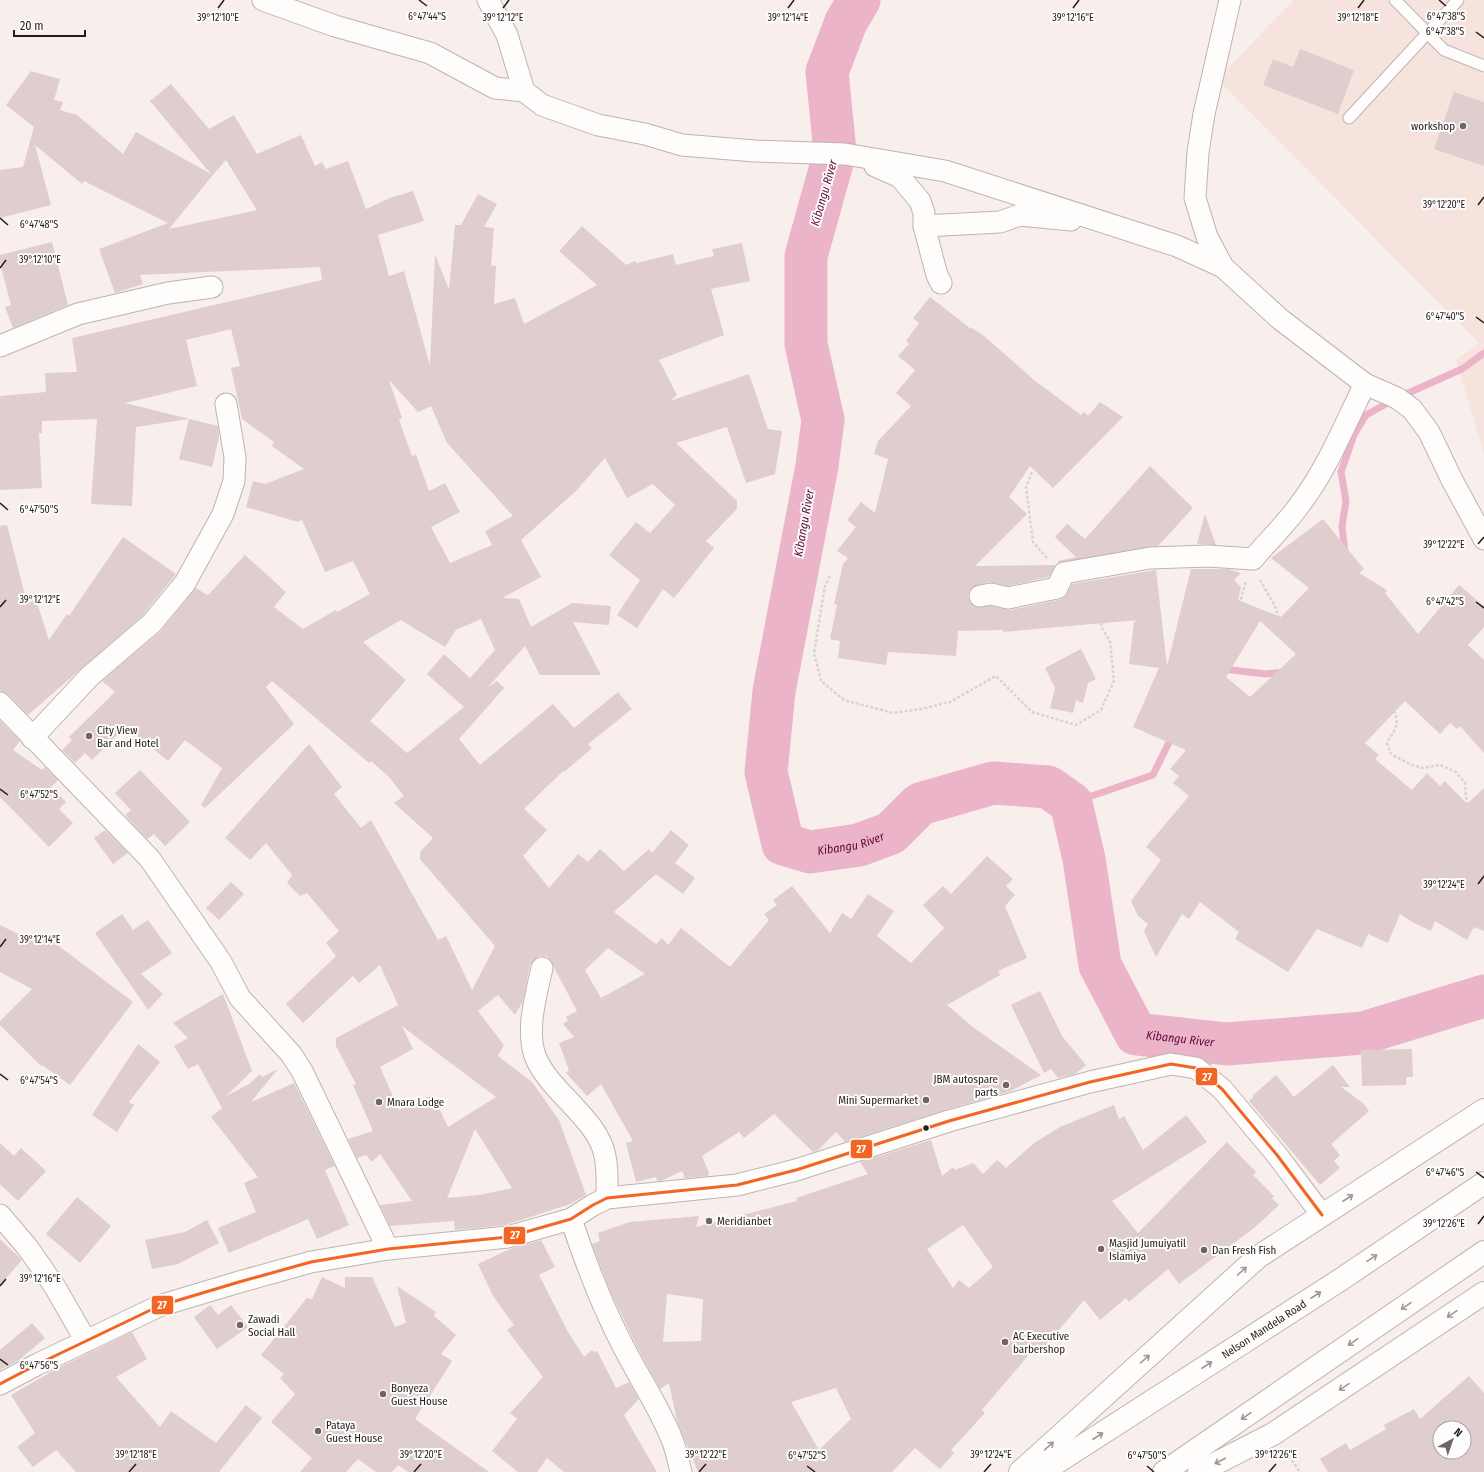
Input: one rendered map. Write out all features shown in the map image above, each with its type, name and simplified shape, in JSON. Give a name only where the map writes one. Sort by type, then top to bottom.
[{"type":"main road","points":[[1020,1472],[1258,1257],[1484,1110]]},
{"type":"main road","name":"Nelson Mandela Road","points":[[1042,1472],[1340,1280],[1484,1183]]},
{"type":"main road","points":[[1164,1472],[1484,1252]]},
{"type":"main road","points":[[1198,1472],[1273,1434],[1484,1293]]},
{"type":"street","points":[[264,0],[335,26],[430,53],[495,88],[524,92],[542,105],[598,125],[645,134],[682,145],[741,151],[845,154],[945,171],[1177,246],[1223,267],[1280,319],[1365,384],[1397,398],[1412,409],[1429,432],[1452,480],[1484,539]]},
{"type":"street","points":[[488,0],[508,35],[524,92]]},
{"type":"street","points":[[1223,267],[1207,237],[1196,198],[1198,152],[1204,114],[1230,0]]},
{"type":"street","points":[[845,154],[900,177],[920,201],[924,213],[924,226],[937,275],[941,283]]},
{"type":"street","points":[[924,226],[1000,222],[1020,215],[1108,224]]},
{"type":"street","points":[[0,346],[78,314],[168,293],[212,287]]},
{"type":"street","points":[[980,596],[991,594],[1008,598],[1056,588],[1064,573],[1150,558],[1208,556],[1253,559],[1302,503],[1335,447],[1365,384]]},
{"type":"street","points":[[32,738],[90,676],[152,623],[184,583],[223,514],[234,481],[235,457],[226,404]]},
{"type":"street","points":[[0,703],[150,859],[221,962],[240,998],[291,1054],[302,1071],[388,1249]]},
{"type":"street","points":[[542,968],[534,1004],[532,1037],[535,1055],[549,1079],[588,1123],[600,1142],[605,1155],[607,1198]]},
{"type":"street","points":[[0,1384],[48,1359],[159,1306],[311,1262],[388,1249],[508,1237],[571,1220],[593,1205],[607,1198],[701,1190],[737,1185],[839,1158],[949,1121],[1090,1082],[1171,1064],[1196,1068],[1222,1089],[1277,1155],[1322,1215]]},
{"type":"street","points":[[0,1215],[28,1248],[55,1287],[86,1341]]},
{"type":"street","points":[[571,1220],[584,1259],[601,1300],[620,1341],[672,1438],[682,1472]]},
{"type":"lane","points":[[1395,0],[1444,50],[1484,66]]},
{"type":"lane","points":[[1349,118],[1458,0]]},
{"type":"path","points":[[1032,472],[1026,487],[1033,542],[1043,555],[1064,573]]},
{"type":"path","points":[[1173,744],[1194,698],[1204,682],[1216,669],[1216,648],[1220,640],[1224,641],[1234,625],[1253,559]]},
{"type":"path","points":[[1253,559],[1259,578],[1275,606],[1282,628],[1288,630],[1298,621],[1303,622],[1343,668],[1358,678],[1394,712],[1398,718],[1398,723],[1388,743],[1391,754],[1412,765],[1423,768],[1440,765],[1456,772],[1466,783],[1467,806],[1478,833],[1484,837]]},
{"type":"path","points":[[830,576],[825,586],[814,653],[820,681],[844,700],[892,713],[921,709],[950,702],[996,676],[1032,712],[1076,725],[1101,710],[1114,681],[1110,641],[1103,630],[1090,587]]},
{"type":"path","points":[[1443,870],[1450,860],[1478,833]]},
{"type":"path","points":[[48,1359],[58,1379],[95,1430],[134,1472]]},
{"type":"shaded area","points":[[1294,0],[1484,0],[1484,454],[1456,360],[1479,343],[1217,79]]},
{"type":"building","points":[[1300,49],[1354,70],[1338,114],[1263,85],[1273,59],[1293,67]]},
{"type":"building","points":[[31,71],[60,79],[54,100],[63,102],[60,110],[77,115],[123,154],[136,132],[211,174],[150,101],[171,84],[209,129],[234,115],[257,154],[301,135],[315,166],[322,162],[326,169],[348,161],[366,209],[390,198],[413,191],[424,221],[378,235],[389,276],[404,271],[430,366],[435,254],[449,290],[455,225],[461,225],[478,194],[497,204],[484,227],[494,228],[491,266],[496,266],[494,304],[515,298],[524,324],[597,285],[559,251],[582,226],[626,265],[635,261],[637,263],[673,254],[676,265],[714,256],[712,249],[742,243],[750,281],[711,289],[724,335],[659,360],[677,395],[670,401],[749,374],[768,429],[782,431],[775,474],[746,483],[727,427],[676,443],[737,501],[737,509],[706,541],[714,548],[674,598],[663,589],[637,628],[617,615],[640,580],[609,555],[636,522],[650,533],[675,505],[653,484],[627,498],[605,458],[576,491],[521,540],[541,577],[502,598],[519,599],[531,627],[572,603],[611,606],[609,625],[573,622],[601,675],[540,675],[525,646],[488,687],[497,681],[504,688],[459,739],[480,765],[553,704],[574,728],[618,692],[632,709],[588,744],[592,748],[564,772],[563,771],[524,809],[547,830],[523,856],[549,888],[578,854],[588,862],[600,849],[624,871],[649,849],[652,853],[671,830],[689,845],[675,863],[695,878],[683,894],[656,874],[614,912],[656,944],[662,938],[668,945],[681,928],[730,967],[769,920],[764,914],[777,905],[773,900],[792,886],[830,933],[842,913],[851,919],[868,894],[894,911],[877,936],[911,963],[944,928],[923,905],[943,886],[951,894],[987,856],[1013,879],[1006,886],[1015,895],[1005,906],[1027,958],[998,971],[1000,975],[947,1005],[974,1028],[1041,1075],[1011,1091],[945,1110],[845,1142],[836,1132],[818,1150],[813,1152],[774,1114],[744,1138],[739,1132],[702,1156],[709,1173],[708,1176],[685,1178],[682,1171],[661,1181],[657,1181],[656,1177],[636,1182],[626,1143],[633,1141],[601,1084],[587,1096],[566,1073],[569,1070],[559,1043],[574,1037],[563,1024],[568,1020],[566,1017],[577,1011],[550,960],[546,955],[545,957],[539,956],[530,965],[523,1001],[515,1015],[498,995],[478,1011],[504,1045],[498,1056],[532,1082],[559,1120],[586,1195],[570,1204],[506,1225],[455,1230],[454,1221],[390,1226],[380,1205],[412,1201],[380,1154],[372,1162],[366,1155],[357,1158],[348,1139],[373,1131],[353,1085],[356,1084],[336,1046],[336,1038],[398,1005],[380,965],[359,983],[353,976],[303,1023],[286,1004],[336,956],[326,943],[339,931],[307,893],[300,896],[287,883],[292,875],[266,843],[250,860],[225,838],[309,744],[342,787],[334,794],[361,828],[371,820],[438,940],[446,936],[472,990],[495,946],[420,859],[420,852],[433,838],[394,803],[404,796],[389,777],[371,761],[369,763],[272,681],[266,687],[294,724],[205,808],[201,805],[222,768],[185,740],[168,761],[129,729],[126,732],[123,729],[92,760],[85,753],[75,763],[62,750],[72,740],[69,737],[115,692],[102,681],[160,632],[196,588],[207,595],[209,594],[245,555],[286,592],[274,607],[303,629],[336,610],[337,612],[370,594],[353,561],[325,572],[302,520],[298,522],[246,507],[253,481],[265,484],[304,469],[272,446],[274,442],[242,419],[231,368],[240,366],[231,329],[186,340],[197,386],[125,403],[218,426],[219,437],[212,467],[179,459],[189,419],[136,427],[132,506],[91,504],[97,419],[42,421],[42,433],[39,433],[42,488],[0,490],[0,396],[46,392],[45,373],[77,372],[72,338],[322,280],[320,267],[140,275],[143,284],[115,293],[99,249],[168,223],[84,181],[82,184],[35,145],[51,205],[0,218],[0,170],[23,167],[34,127],[6,105]],"holes":[[[226,160],[257,210],[169,229]],[[389,380],[418,412],[431,406],[447,443],[513,516],[485,531],[492,545],[450,563],[431,527],[460,512],[445,483],[429,491],[416,455],[412,456],[399,420],[402,418]],[[481,619],[495,650],[470,678],[444,654],[427,674],[464,707],[407,753],[370,721],[406,680],[363,642],[401,620],[445,647],[456,630]],[[608,948],[645,974],[601,998],[585,970]],[[402,1026],[496,1097],[448,1127],[433,1095],[399,1110],[380,1067],[413,1049]],[[475,1129],[512,1188],[479,1195],[447,1198]]]},
{"type":"building","name":"workshop","points":[[1454,92],[1484,102],[1484,166],[1434,149]]},
{"type":"building","points":[[52,242],[68,305],[13,328],[5,307],[11,305],[0,263],[0,255]]},
{"type":"building","points":[[930,297],[971,329],[972,328],[984,336],[1034,380],[1081,415],[1084,412],[1088,416],[1100,402],[1123,417],[1053,488],[1030,466],[1009,497],[1027,514],[975,566],[1056,565],[1049,577],[1008,586],[989,582],[973,587],[969,592],[968,598],[976,607],[991,606],[1010,610],[1059,600],[1065,597],[1072,584],[1156,570],[1167,666],[1191,569],[1228,569],[1241,573],[1234,580],[1241,587],[1238,600],[1281,617],[1309,588],[1271,558],[1323,519],[1364,569],[1359,573],[1387,590],[1385,593],[1418,634],[1459,585],[1484,606],[1484,627],[1468,645],[1484,660],[1484,753],[1460,726],[1457,729],[1450,723],[1440,734],[1405,701],[1365,743],[1379,755],[1375,759],[1412,790],[1427,773],[1440,786],[1445,781],[1467,804],[1484,788],[1484,931],[1474,927],[1467,940],[1435,921],[1431,931],[1400,914],[1388,943],[1368,934],[1362,948],[1317,929],[1288,972],[1235,939],[1239,932],[1200,902],[1189,919],[1182,914],[1156,957],[1144,931],[1148,924],[1138,916],[1131,901],[1161,860],[1146,847],[1189,796],[1173,783],[1179,776],[1170,769],[1186,750],[1133,727],[1159,668],[1129,664],[1134,622],[1138,620],[1003,632],[1003,630],[958,631],[956,656],[888,652],[886,665],[838,658],[840,641],[830,639],[837,605],[834,604],[843,564],[848,558],[837,551],[856,527],[847,520],[861,502],[875,513],[888,459],[874,454],[878,441],[911,406],[896,393],[915,370],[898,356],[909,344],[906,341],[919,323],[913,318]],"holes":[[[1260,621],[1296,654],[1250,697],[1226,677]]]},
{"type":"building","points":[[1150,466],[1193,508],[1158,546],[1058,563],[1058,561],[1076,557],[1055,537],[1067,524],[1085,539]]},
{"type":"building","points":[[1205,514],[1216,545],[1197,544]]},
{"type":"building","points":[[7,525],[27,603],[36,600],[49,640],[67,614],[69,616],[123,537],[176,574],[143,615],[28,715],[9,695],[0,691],[0,526]]},
{"type":"building","points":[[1081,649],[1096,679],[1088,683],[1083,703],[1076,700],[1073,713],[1050,708],[1055,688],[1045,668]]},
{"type":"building","points":[[0,720],[20,741],[13,750],[42,770],[45,767],[58,780],[51,787],[66,802],[59,809],[73,823],[49,847],[0,797]]},
{"type":"building","points":[[140,770],[190,822],[165,846],[154,834],[147,839],[125,815],[131,810],[115,793]]},
{"type":"building","points":[[105,830],[128,853],[113,864],[94,838]]},
{"type":"building","points":[[231,882],[244,894],[219,920],[206,908]]},
{"type":"building","points":[[122,914],[133,930],[148,920],[172,953],[141,974],[163,994],[148,1010],[95,933]]},
{"type":"building","points":[[0,925],[36,943],[43,934],[133,1002],[70,1085],[42,1065],[41,1066],[0,1025],[0,1021],[32,989],[0,972]]},
{"type":"building","points":[[1040,991],[1062,1036],[1086,1065],[1075,1074],[1058,1078],[1051,1069],[1044,1073],[1011,1005]]},
{"type":"building","points":[[223,994],[252,1071],[226,1096],[249,1084],[260,1074],[262,1077],[278,1069],[251,1102],[294,1083],[335,1166],[325,1170],[349,1225],[317,1239],[308,1219],[229,1253],[218,1228],[256,1212],[244,1183],[258,1177],[211,1117],[222,1108],[198,1064],[188,1069],[174,1046],[188,1038],[173,1023]]},
{"type":"building","points":[[138,1044],[160,1062],[129,1102],[134,1105],[117,1132],[92,1115]]},
{"type":"building","points":[[1412,1049],[1413,1077],[1406,1077],[1406,1085],[1362,1086],[1361,1050]]},
{"type":"building","points":[[1333,1065],[1350,1087],[1341,1087],[1363,1103],[1369,1111],[1331,1144],[1340,1155],[1334,1161],[1340,1168],[1320,1185],[1249,1101],[1254,1097],[1252,1096],[1276,1075],[1294,1097]]},
{"type":"building","points":[[1114,1105],[1119,1119],[1124,1116],[1143,1150],[1186,1115],[1207,1142],[1112,1201],[1138,1233],[1227,1142],[1256,1172],[1253,1175],[1274,1196],[1272,1198],[1279,1205],[1254,1228],[1179,1284],[1168,1269],[1129,1302],[1126,1298],[1100,1320],[1084,1300],[1044,1348],[1038,1344],[982,1410],[985,1413],[951,1450],[954,1453],[940,1469],[915,1448],[892,1472],[698,1472],[677,1421],[669,1383],[660,1389],[637,1347],[610,1291],[592,1244],[600,1241],[598,1233],[630,1222],[699,1216],[696,1227],[797,1201],[796,1198],[868,1174],[860,1162],[931,1140],[942,1176],[953,1167],[955,1170],[973,1163],[983,1174],[997,1160],[1006,1168],[1034,1143],[1060,1127]],"holes":[[[963,1225],[993,1267],[969,1288],[959,1280],[953,1288],[927,1249]],[[667,1294],[703,1299],[701,1341],[663,1342]],[[836,1388],[851,1419],[819,1450],[791,1402]]]},
{"type":"building","points":[[0,1143],[14,1156],[21,1148],[46,1171],[18,1201],[0,1184]]},
{"type":"building","points":[[77,1197],[111,1226],[80,1263],[46,1234]]},
{"type":"building","points":[[207,1220],[219,1243],[178,1264],[152,1269],[145,1240],[185,1232]]},
{"type":"building","points":[[0,1239],[22,1260],[0,1285]]},
{"type":"building","points":[[541,1240],[555,1267],[539,1275],[568,1332],[584,1357],[592,1350],[594,1352],[597,1351],[616,1388],[629,1382],[639,1399],[624,1415],[657,1472],[564,1472],[547,1458],[537,1472],[518,1472],[492,1451],[517,1419],[510,1413],[543,1377],[507,1330],[514,1325],[493,1296],[478,1264],[510,1249]]},
{"type":"building","points":[[322,1277],[345,1288],[345,1277],[372,1277],[395,1327],[406,1323],[397,1286],[436,1312],[434,1316],[456,1335],[441,1354],[452,1361],[415,1419],[489,1472],[408,1472],[398,1465],[392,1472],[376,1472],[358,1459],[346,1472],[300,1472],[312,1458],[271,1422],[295,1394],[280,1378],[284,1374],[261,1355],[307,1298],[312,1299]]},
{"type":"building","points":[[210,1305],[218,1315],[231,1305],[248,1327],[217,1349],[194,1317]]},
{"type":"building","points":[[32,1323],[45,1338],[19,1360],[0,1370],[0,1350]]},
{"type":"building","points":[[132,1332],[147,1359],[116,1377],[160,1427],[171,1411],[216,1443],[246,1405],[262,1418],[219,1472],[76,1472],[56,1450],[33,1467],[17,1447],[35,1433],[11,1395],[56,1369]]},
{"type":"building","points":[[1469,1376],[1484,1393],[1484,1472],[1328,1472],[1320,1459],[1346,1443],[1350,1450],[1386,1429],[1384,1425],[1414,1409],[1420,1419]]},
{"type":"waterway","name":"Kibangu River","points":[[859,0],[846,22],[827,72],[835,152],[806,256],[806,344],[823,420],[817,466],[774,691],[766,772],[783,844],[810,852],[859,845],[891,833],[920,804],[993,783],[1048,787],[1071,803],[1084,859],[1100,965],[1136,1034],[1227,1044],[1363,1033],[1484,996]]},
{"type":"waterway","points":[[1345,553],[1342,526],[1346,501],[1341,472],[1354,435],[1366,415],[1397,398],[1462,369],[1484,353]]},
{"type":"waterway","points":[[1222,671],[1223,669],[1266,674],[1284,672]]},
{"type":"waterway","points":[[1071,803],[1153,775],[1173,734]]},
{"type":"transit line","name":"27","points":[[0,1384],[36,1365],[159,1306],[311,1262],[388,1249],[508,1237],[571,1219],[607,1198],[737,1185],[796,1170],[949,1121],[1090,1082],[1171,1064],[1196,1068],[1222,1089],[1277,1155],[1322,1215]]},
{"type":"place","name":"workshop","points":[[1463,126]]},
{"type":"place","name":"City View Bar and Hotel","points":[[89,736]]},
{"type":"place","name":"JBM autospare parts","points":[[1006,1085]]},
{"type":"place","name":"Mini Supermarket","points":[[926,1100]]},
{"type":"place","name":"Mnara Lodge","points":[[379,1102]]},
{"type":"place","name":"Meridianbet","points":[[709,1221]]},
{"type":"place","name":"Masjid Jumuiyatil Islamiya","points":[[1101,1249]]},
{"type":"place","name":"Dan Fresh Fish","points":[[1204,1250]]},
{"type":"place","name":"Zawadi Social Hall","points":[[240,1325]]},
{"type":"place","name":"AC Executive barbershop","points":[[1005,1342]]},
{"type":"place","name":"Bonyeza Guest House","points":[[383,1394]]},
{"type":"place","name":"Pataya Guest House","points":[[318,1431]]}]
